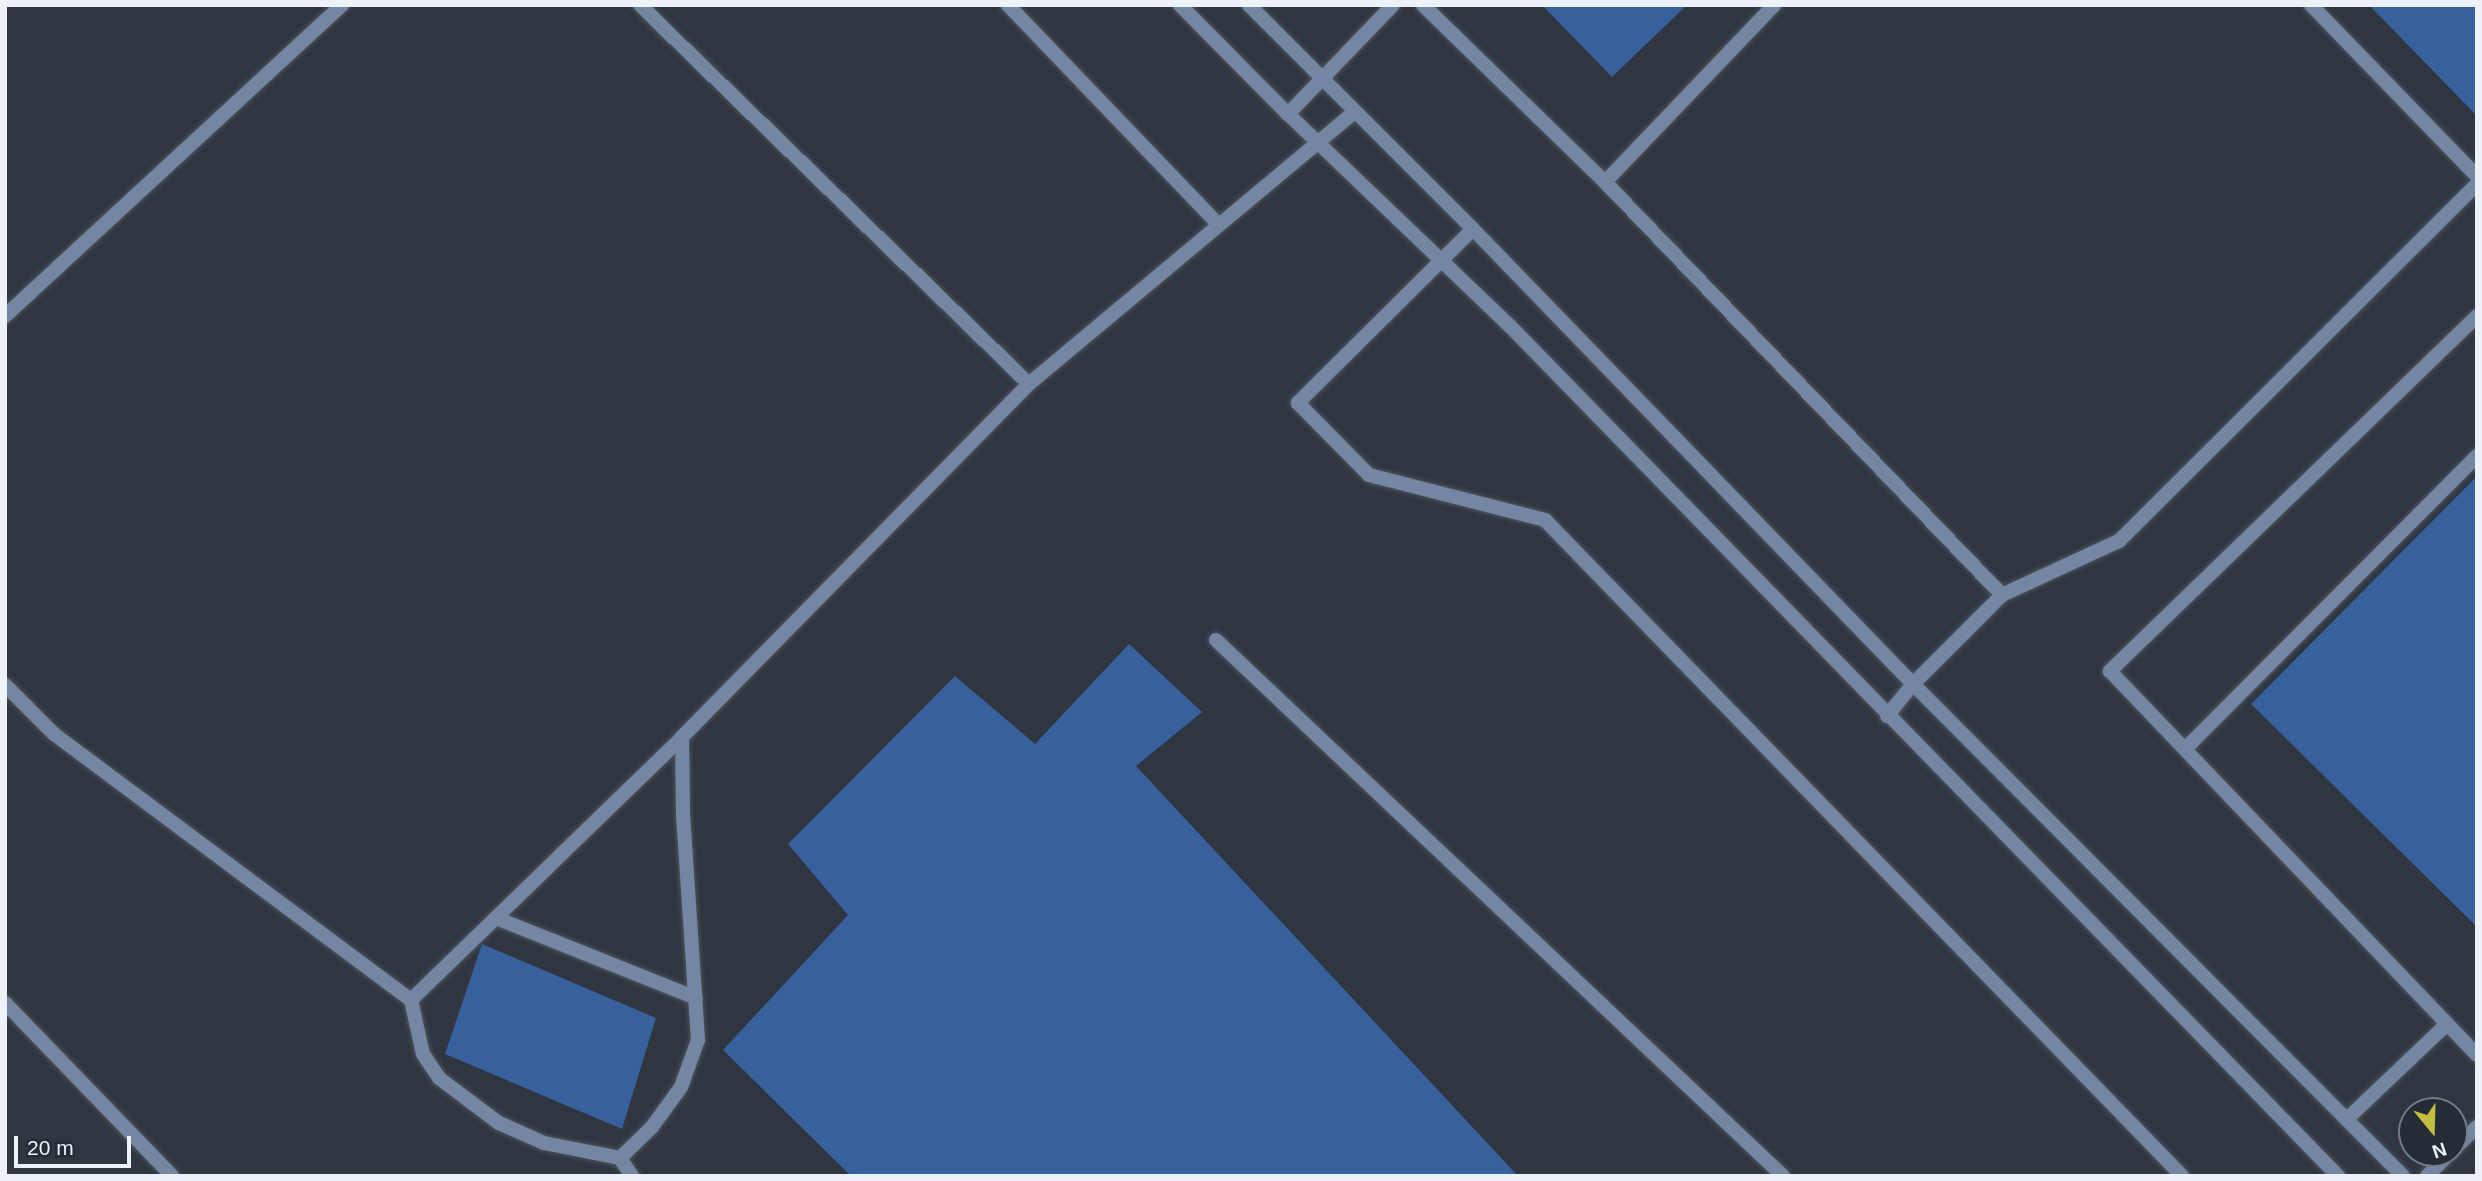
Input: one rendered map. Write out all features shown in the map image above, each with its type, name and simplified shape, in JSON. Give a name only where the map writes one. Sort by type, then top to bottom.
[{"type":"street","points":[[5,317],[342,5]]},
{"type":"street","points":[[640,5],[1029,384]]},
{"type":"street","points":[[1008,5],[1218,224]]},
{"type":"street","points":[[1180,5],[1288,114],[1510,326],[2338,1176]]},
{"type":"street","points":[[1249,5],[1473,229],[1913,684],[2403,1176]]},
{"type":"street","points":[[1288,114],[1393,5]]},
{"type":"street","points":[[1423,5],[1605,182],[2002,595]]},
{"type":"street","points":[[1605,182],[1774,5]]},
{"type":"street","points":[[2311,5],[2477,176]]},
{"type":"street","points":[[411,1000],[682,737],[1029,384],[1317,140],[1354,112]]},
{"type":"street","points":[[1887,716],[1913,684],[2002,595],[2119,541],[2477,184]]},
{"type":"street","points":[[1473,229],[1298,403],[1369,475],[1545,520],[2182,1176]]},
{"type":"street","points":[[2477,316],[2110,671],[2477,1055]]},
{"type":"street","points":[[2185,749],[2477,456]]},
{"type":"street","points":[[1216,640],[1783,1176]]},
{"type":"street","points":[[5,685],[54,734],[411,1000],[423,1054],[439,1078],[499,1123],[544,1143],[620,1157],[632,1176]]},
{"type":"street","points":[[620,1157],[652,1127],[681,1087],[698,1040],[683,815],[682,737]]},
{"type":"street","points":[[496,918],[696,998]]},
{"type":"street","points":[[5,1003],[172,1176]]},
{"type":"street","points":[[2348,1118],[2447,1024]]},
{"type":"building","points":[[1542,5],[1687,5],[1612,77]]},
{"type":"building","points":[[2369,5],[2477,5],[2477,116]]},
{"type":"building","points":[[2477,476],[2477,927],[2251,704]]},
{"type":"building","points":[[1129,644],[1202,712],[1136,766],[1518,1176],[851,1176],[723,1050],[848,915],[788,844],[955,676],[1035,744]]},
{"type":"building","points":[[482,944],[656,1018],[622,1129],[445,1054]]}]
